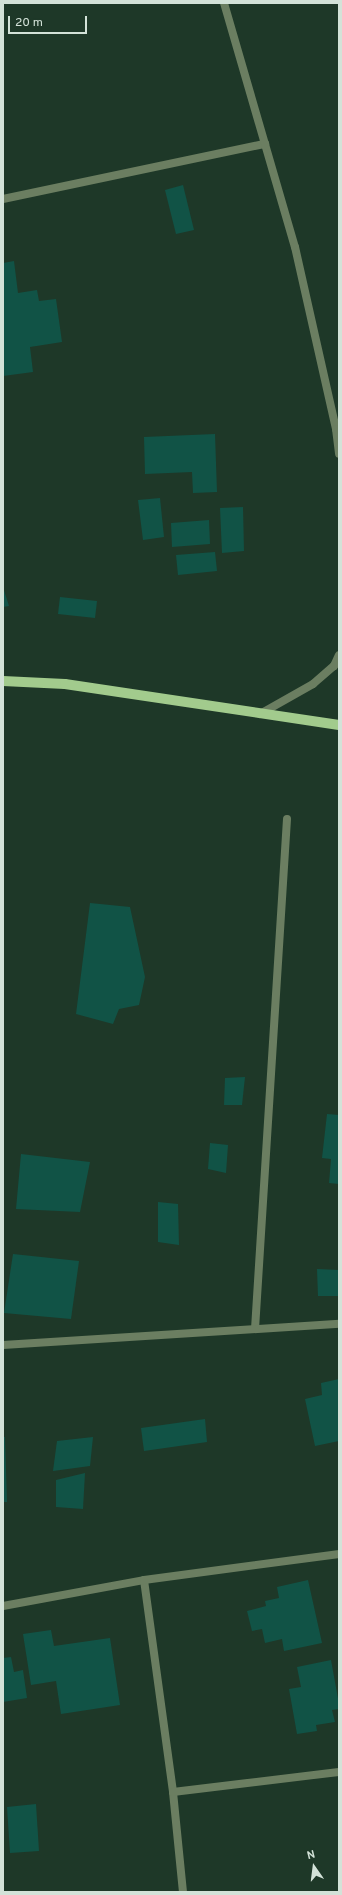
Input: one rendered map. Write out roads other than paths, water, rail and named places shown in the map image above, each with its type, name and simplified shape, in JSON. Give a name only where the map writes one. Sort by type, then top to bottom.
[{"type":"main road","points":[[3,681],[65,684],[339,725]]},
{"type":"street","points":[[224,3],[295,247],[336,429],[339,454]]},
{"type":"street","points":[[3,199],[265,144]]},
{"type":"street","points":[[260,714],[312,684],[334,666],[339,655]]},
{"type":"street","points":[[256,1329],[287,818]]},
{"type":"street","points":[[3,1345],[339,1324]]},
{"type":"street","points":[[3,1606],[144,1580],[339,1554]]},
{"type":"street","points":[[144,1580],[173,1792],[183,1892]]},
{"type":"street","points":[[173,1792],[339,1772]]}]
